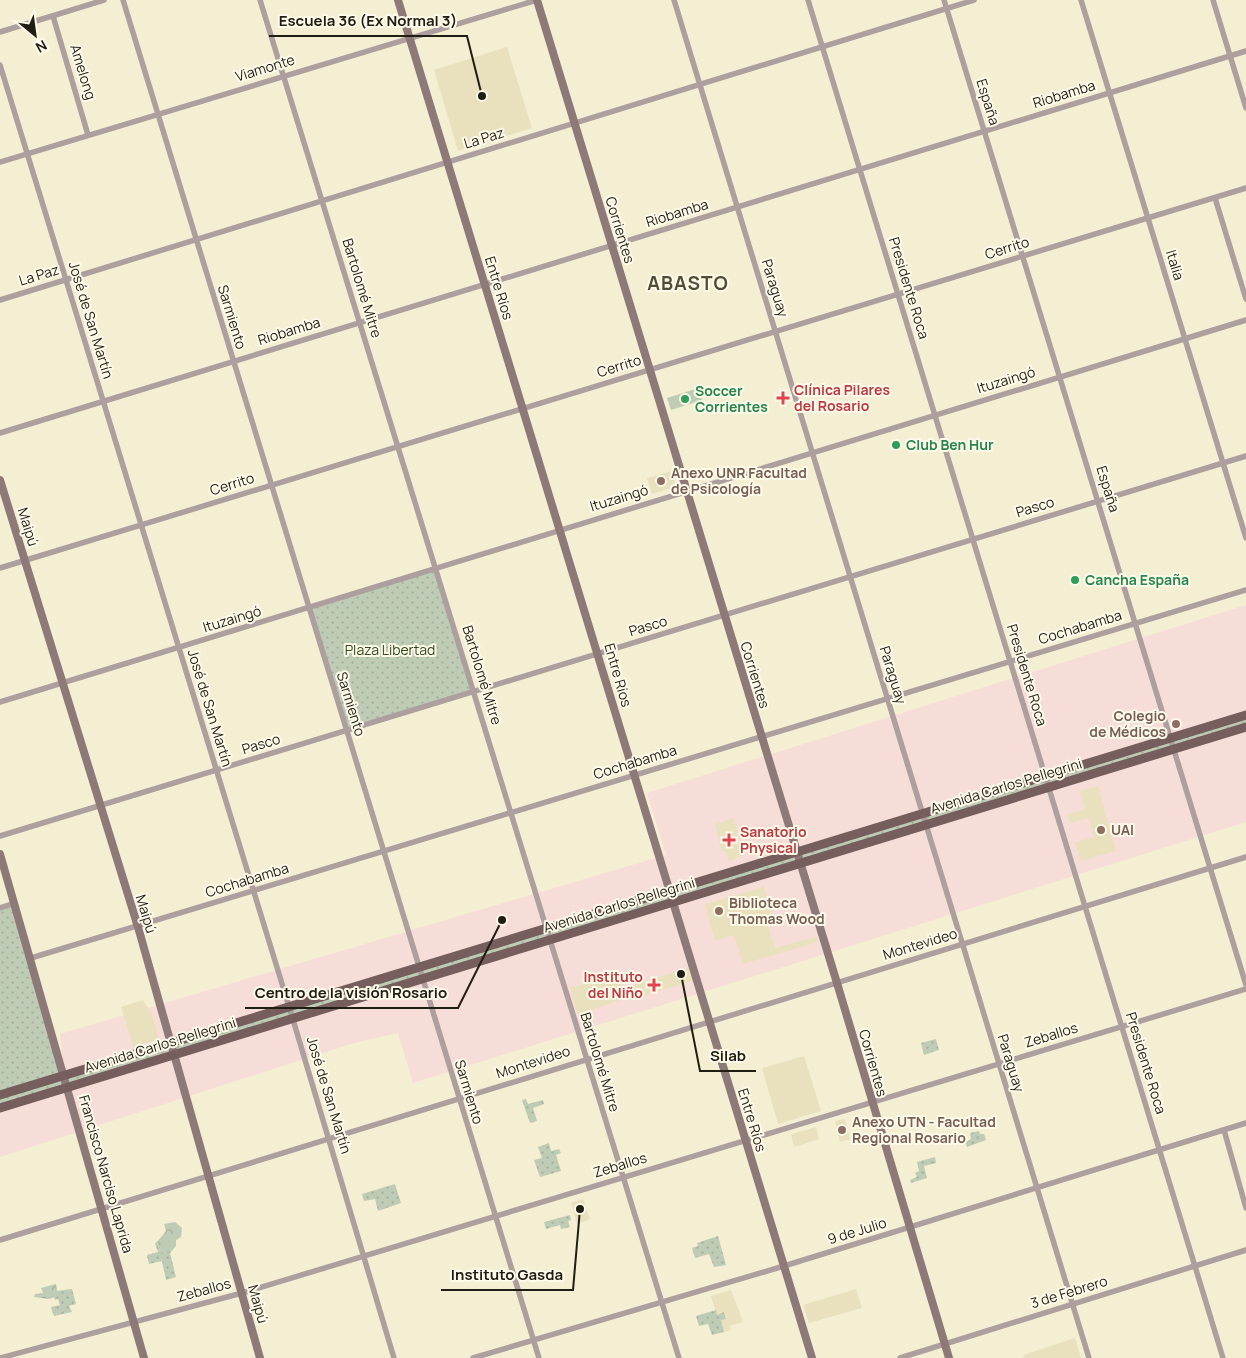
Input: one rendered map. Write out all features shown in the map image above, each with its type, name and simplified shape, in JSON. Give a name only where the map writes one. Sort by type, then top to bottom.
[{"type":"main road","name":"Entre Ríos","points":[[398,0],[599,654],[634,775],[812,1358]]},
{"type":"main road","name":"Corrientes","points":[[537,0],[948,1358]]},
{"type":"main road","name":"Maipú","points":[[0,480],[138,927],[260,1358]]},
{"type":"main road","name":"Avenida Carlos Pellegrini","points":[[0,1095],[1246,715]]},
{"type":"main road","name":"Avenida Carlos Pellegrini","points":[[0,1108],[1246,728]]},
{"type":"main road","name":"Francisco Narciso Laprida","points":[[0,854],[65,1076],[144,1358]]},
{"type":"street","points":[[0,32],[104,0]]},
{"type":"street","name":"Sarmiento","points":[[123,0],[458,1100],[539,1358]]},
{"type":"street","name":"Bartolomé Mitre","points":[[260,0],[679,1358]]},
{"type":"street","name":"Viamonte","points":[[0,162],[537,0]]},
{"type":"street","name":"Paraguay","points":[[674,0],[1088,1358]]},
{"type":"street","name":"Presidente Roca","points":[[808,0],[1223,1358]]},
{"type":"street","name":"España","points":[[944,0],[1099,501],[1246,987]]},
{"type":"street","name":"La Paz","points":[[0,300],[974,0]]},
{"type":"street","name":"Italia","points":[[1081,0],[1246,538]]},
{"type":"street","points":[[1213,0],[1246,108]]},
{"type":"street","name":"Amelong","points":[[53,16],[88,135]]},
{"type":"street","name":"Riobamba","points":[[0,433],[1246,51]]},
{"type":"street","name":"José de San Martín","points":[[0,65],[293,1019],[394,1358]]},
{"type":"street","name":"Cerrito","points":[[0,568],[1246,188]]},
{"type":"street","points":[[1215,198],[1246,299]]},
{"type":"street","name":"Ituzaingó","points":[[0,702],[1246,320]]},
{"type":"street","name":"Pasco","points":[[0,836],[1246,456]]},
{"type":"street","name":"Cochabamba","points":[[31,958],[1246,590]]},
{"type":"street","name":"Montevideo","points":[[0,1240],[458,1100],[586,1058],[710,1022],[1246,857]]},
{"type":"street","points":[[0,908],[15,904]]},
{"type":"street","name":"Zeballos","points":[[1,1358],[242,1293],[999,1064],[1246,987]]},
{"type":"street","name":"9 de Julio","points":[[473,1358],[909,1228],[1246,1123]]},
{"type":"street","points":[[1224,1130],[1246,1208]]},
{"type":"street","name":"3 de Febrero","points":[[900,1358],[1246,1250]]},
{"type":"street","points":[[0,1354],[1,1358]]},
{"type":"shaded area","points":[[507,47],[532,128],[458,151],[434,70]]},
{"type":"shaded area","name":"Anexo UNR Facultad de Psicología","points":[[672,471],[675,483],[672,488],[652,494],[647,478]]},
{"type":"shaded area","points":[[1246,605],[1246,822],[413,1083],[398,1033],[354,1043],[0,1157],[0,1086],[64,1076],[60,1034],[666,855],[647,793]]},
{"type":"shaded area","name":"UAI","points":[[1098,786],[1116,851],[1081,861],[1075,842],[1094,837],[1089,818],[1070,823],[1068,814],[1085,809],[1080,791]]},
{"type":"shaded area","name":"Sanatorio Physical","points":[[734,818],[739,841],[737,842],[742,856],[729,861],[726,851],[722,852],[715,824]]},
{"type":"shaded area","points":[[764,887],[773,917],[766,920],[775,948],[816,937],[818,942],[743,964],[734,935],[715,941],[705,904]]},
{"type":"shaded area","points":[[689,968],[692,981],[627,1001],[626,998],[578,1015],[570,988],[618,973],[623,988]]},
{"type":"shaded area","points":[[143,1000],[152,1014],[159,1039],[133,1047],[121,1007]]},
{"type":"shaded area","points":[[804,1056],[821,1111],[778,1124],[762,1068]]},
{"type":"shaded area","name":"Anexo UTN - Facultad Regional Rosario","points":[[845,1119],[850,1139],[840,1142],[835,1121]]},
{"type":"shaded area","points":[[816,1127],[819,1139],[794,1147],[791,1134]]},
{"type":"shaded area","points":[[583,1199],[590,1219],[577,1224],[571,1203]]},
{"type":"shaded area","points":[[856,1289],[862,1308],[809,1323],[803,1305]]},
{"type":"shaded area","points":[[731,1290],[743,1322],[730,1326],[731,1330],[724,1332],[721,1320],[726,1318],[724,1312],[717,1315],[711,1296]]},
{"type":"shaded area","points":[[1075,1338],[1081,1358],[1024,1358],[1023,1355]]},
{"type":"green space","name":"Soccer Corrientes","points":[[699,388],[702,400],[671,410],[667,398]]},
{"type":"green space","name":"Plaza Libertad","points":[[436,567],[475,692],[347,730],[308,609]]},
{"type":"green space","points":[[1246,715],[1246,727],[0,1108],[0,908],[15,903],[64,1075]]},
{"type":"green space","points":[[936,1039],[939,1050],[924,1055],[921,1043]]},
{"type":"green space","points":[[526,1099],[528,1104],[543,1100],[544,1104],[533,1108],[537,1121],[530,1123],[522,1100]]},
{"type":"green space","points":[[979,1131],[980,1134],[984,1134],[986,1140],[967,1147],[965,1142],[971,1139],[970,1133]]},
{"type":"green space","points":[[549,1143],[551,1151],[559,1149],[561,1153],[556,1155],[561,1171],[540,1177],[534,1160],[542,1158],[538,1147]]},
{"type":"green space","points":[[935,1157],[936,1163],[924,1166],[927,1178],[911,1183],[910,1180],[917,1177],[915,1173],[919,1171],[917,1162]]},
{"type":"green space","points":[[395,1184],[401,1203],[378,1211],[375,1199],[364,1201],[362,1194]]},
{"type":"green space","points":[[570,1215],[571,1220],[568,1221],[570,1227],[561,1229],[560,1225],[546,1229],[544,1222]]},
{"type":"green space","points":[[175,1222],[182,1228],[181,1237],[176,1240],[176,1246],[170,1253],[160,1252],[157,1242],[166,1231],[164,1224]]},
{"type":"green space","points":[[718,1236],[726,1265],[714,1267],[709,1254],[695,1258],[692,1248],[698,1246],[697,1243]]},
{"type":"green space","points":[[157,1242],[160,1252],[170,1253],[176,1277],[166,1280],[162,1261],[149,1264],[147,1255],[158,1252],[155,1243]]},
{"type":"green space","points":[[56,1284],[58,1296],[49,1299],[34,1297],[35,1294],[43,1293],[41,1288]]},
{"type":"green space","points":[[72,1289],[76,1304],[69,1306],[72,1312],[54,1316],[51,1307],[60,1305],[58,1299],[55,1300],[54,1297],[57,1296],[57,1291]]},
{"type":"green space","points":[[716,1310],[717,1315],[724,1312],[726,1319],[721,1320],[724,1332],[712,1335],[708,1324],[699,1326],[696,1316]]},
{"type":"place","name":"Escuela 36 (Ex Normal 3)","points":[[482,96]]},
{"type":"place","name":"Clínica Pilares del Rosario","points":[[783,398]]},
{"type":"place","name":"Soccer Corrientes","points":[[685,399]]},
{"type":"place","name":"Club Ben Hur","points":[[896,445]]},
{"type":"place","name":"Anexo UNR Facultad de Psicología","points":[[661,481]]},
{"type":"place","name":"Cancha España","points":[[1075,580]]},
{"type":"place","name":"Colegio de Médicos","points":[[1176,724]]},
{"type":"place","name":"UAI","points":[[1101,830]]},
{"type":"place","name":"Sanatorio Physical","points":[[729,840]]},
{"type":"place","name":"Biblioteca Thomas Wood","points":[[719,911]]},
{"type":"place","name":"Centro de la visión Rosario","points":[[502,920]]},
{"type":"place","name":"Silab","points":[[681,974]]},
{"type":"place","name":"Instituto del Niño","points":[[654,985]]},
{"type":"place","name":"Anexo UTN - Facultad Regional Rosario","points":[[842,1130]]},
{"type":"place","name":"Instituto Gasda","points":[[580,1209]]},
{"type":"district","name":"ABASTO","points":[[688,283]]}]
